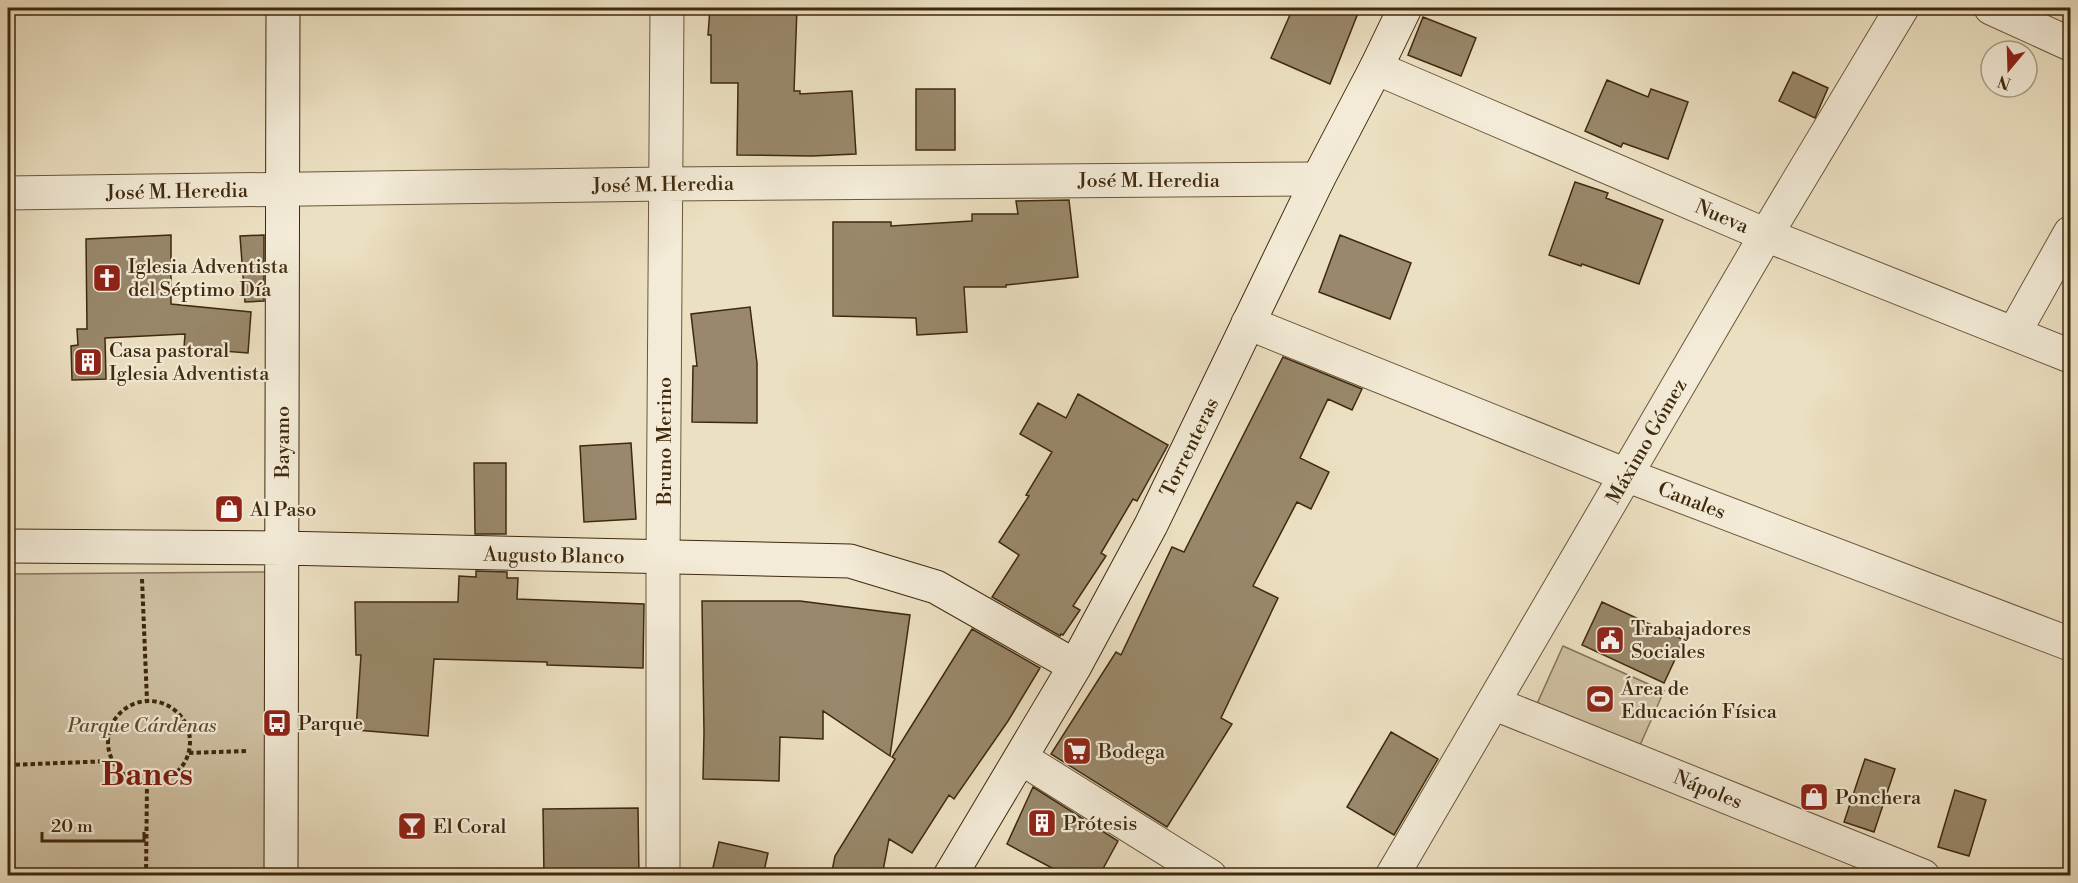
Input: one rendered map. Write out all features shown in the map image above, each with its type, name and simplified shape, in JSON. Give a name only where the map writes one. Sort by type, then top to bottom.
[{"type":"street","name":"Bayamo","points":[[281,876],[283,8]]},
{"type":"street","name":"Bruno Merino","points":[[663,876],[667,8]]},
{"type":"street","name":"Torrenteras","points":[[950,876],[1075,666],[1151,525],[1318,178],[1405,8]]},
{"type":"street","name":"Máximo Gómez","points":[[1392,876],[1766,235],[1902,8]]},
{"type":"street","points":[[1991,8],[2070,44]]},
{"type":"street","name":"Nueva","points":[[1376,68],[1766,235],[2070,356]]},
{"type":"street","name":"José M. Heredia","points":[[8,193],[1318,178]]},
{"type":"street","points":[[2014,333],[2070,233]]},
{"type":"street","name":"Canales","points":[[1248,322],[1626,475],[2070,644]]},
{"type":"street","name":"Augusto Blanco","points":[[8,546],[282,548],[850,561],[936,587],[1075,666]]},
{"type":"street","name":"Nápoles","points":[[1493,703],[1923,876]]},
{"type":"street","points":[[1021,758],[1210,876]]},
{"type":"path","points":[[141,547],[147,701]]},
{"type":"path","points":[[147,701],[160,703],[178,713],[188,730],[189,753],[180,769],[172,776],[163,781],[147,784],[123,774],[112,762],[108,739],[114,720],[130,706],[147,701]]},
{"type":"path","points":[[189,753],[281,750]]},
{"type":"path","points":[[8,765],[112,762]]},
{"type":"path","points":[[146,876],[147,784]]},
{"type":"green space","name":"Parque Cárdenas","points":[[269,572],[273,875],[15,875],[12,574]]},
{"type":"green space","name":"Área de Educación Física","points":[[1563,646],[1664,691],[1637,752],[1536,706]]},
{"type":"building","points":[[710,8],[797,8],[794,91],[800,91],[800,94],[852,91],[856,154],[737,155],[738,83],[711,83],[711,35],[708,35]]},
{"type":"building","points":[[1293,8],[1360,8],[1330,84],[1271,58]]},
{"type":"building","points":[[1423,17],[1476,38],[1461,76],[1408,55]]},
{"type":"building","points":[[1793,72],[1828,88],[1815,118],[1779,101]]},
{"type":"building","points":[[1607,80],[1648,97],[1651,89],[1688,102],[1668,159],[1623,143],[1621,147],[1585,131]]},
{"type":"building","points":[[916,89],[955,89],[955,150],[916,150]]},
{"type":"building","points":[[1575,182],[1608,193],[1606,198],[1663,220],[1639,284],[1549,255]]},
{"type":"building","points":[[1069,200],[1078,277],[1006,285],[1006,287],[964,287],[967,332],[917,335],[916,318],[833,316],[833,222],[891,222],[891,226],[972,221],[972,214],[1018,214],[1016,201]]},
{"type":"building","points":[[171,235],[171,304],[251,312],[248,353],[184,348],[185,334],[105,338],[106,379],[72,380],[71,346],[78,345],[77,329],[87,329],[86,239]]},
{"type":"building","points":[[264,235],[264,301],[245,302],[240,236]]},
{"type":"building","points":[[1340,235],[1411,263],[1390,319],[1319,292]]},
{"type":"building","points":[[750,307],[757,363],[757,423],[692,422],[693,366],[697,366],[691,314]]},
{"type":"building","points":[[1283,357],[1362,389],[1352,410],[1328,399],[1300,458],[1329,472],[1311,509],[1297,502],[1253,586],[1278,598],[1221,718],[1232,724],[1167,827],[1051,754],[1116,652],[1121,655],[1172,547],[1184,552]]},
{"type":"building","points":[[1078,394],[1168,445],[1137,501],[1133,499],[1101,553],[1106,556],[1073,606],[1080,610],[1060,636],[992,597],[1019,555],[999,542],[1029,496],[1026,495],[1052,452],[1020,434],[1038,403],[1066,418]]},
{"type":"building","points":[[631,443],[636,519],[584,522],[580,446]]},
{"type":"building","points":[[474,463],[506,463],[506,534],[475,534]]},
{"type":"building","points":[[476,571],[507,572],[507,578],[518,578],[517,599],[644,604],[643,668],[547,665],[547,662],[434,659],[428,736],[356,730],[361,655],[356,655],[355,602],[458,602],[459,576],[476,577]]},
{"type":"building","points":[[702,601],[800,601],[910,615],[890,756],[823,711],[823,739],[780,737],[779,781],[703,779]]},
{"type":"building","points":[[1602,602],[1684,640],[1664,683],[1582,645]]},
{"type":"building","points":[[972,629],[1040,668],[1008,721],[954,799],[949,795],[912,853],[889,839],[882,876],[831,876],[835,856],[895,759],[892,757]]},
{"type":"building","points":[[1391,732],[1438,759],[1394,835],[1347,807]]},
{"type":"building","points":[[1865,759],[1895,769],[1874,832],[1844,822]]},
{"type":"building","name":"Prótesis","points":[[1033,787],[1118,841],[1099,876],[1067,876],[1007,844]]},
{"type":"building","points":[[1955,790],[1986,800],[1969,856],[1938,847]]},
{"type":"building","points":[[638,808],[639,876],[544,876],[543,809]]},
{"type":"building","points":[[719,842],[768,853],[763,876],[711,876]]},
{"type":"place","name":"Iglesia Adventista del Séptimo Día","points":[[107,278]]},
{"type":"place","name":"Casa pastoral Iglesia Adventista","points":[[88,362]]},
{"type":"place","name":"Al Paso","points":[[229,509]]},
{"type":"place","name":"Trabajadores Sociales","points":[[1610,640]]},
{"type":"place","name":"Área de Educación Física","points":[[1600,699]]},
{"type":"place","name":"Parque","points":[[277,723]]},
{"type":"place","name":"Bodega","points":[[1077,751]]},
{"type":"place","name":"Ponchera","points":[[1814,797]]},
{"type":"place","name":"Prótesis","points":[[1042,823]]},
{"type":"place","name":"El Coral","points":[[412,826]]},
{"type":"district","name":"Banes","points":[[147,774]]}]
